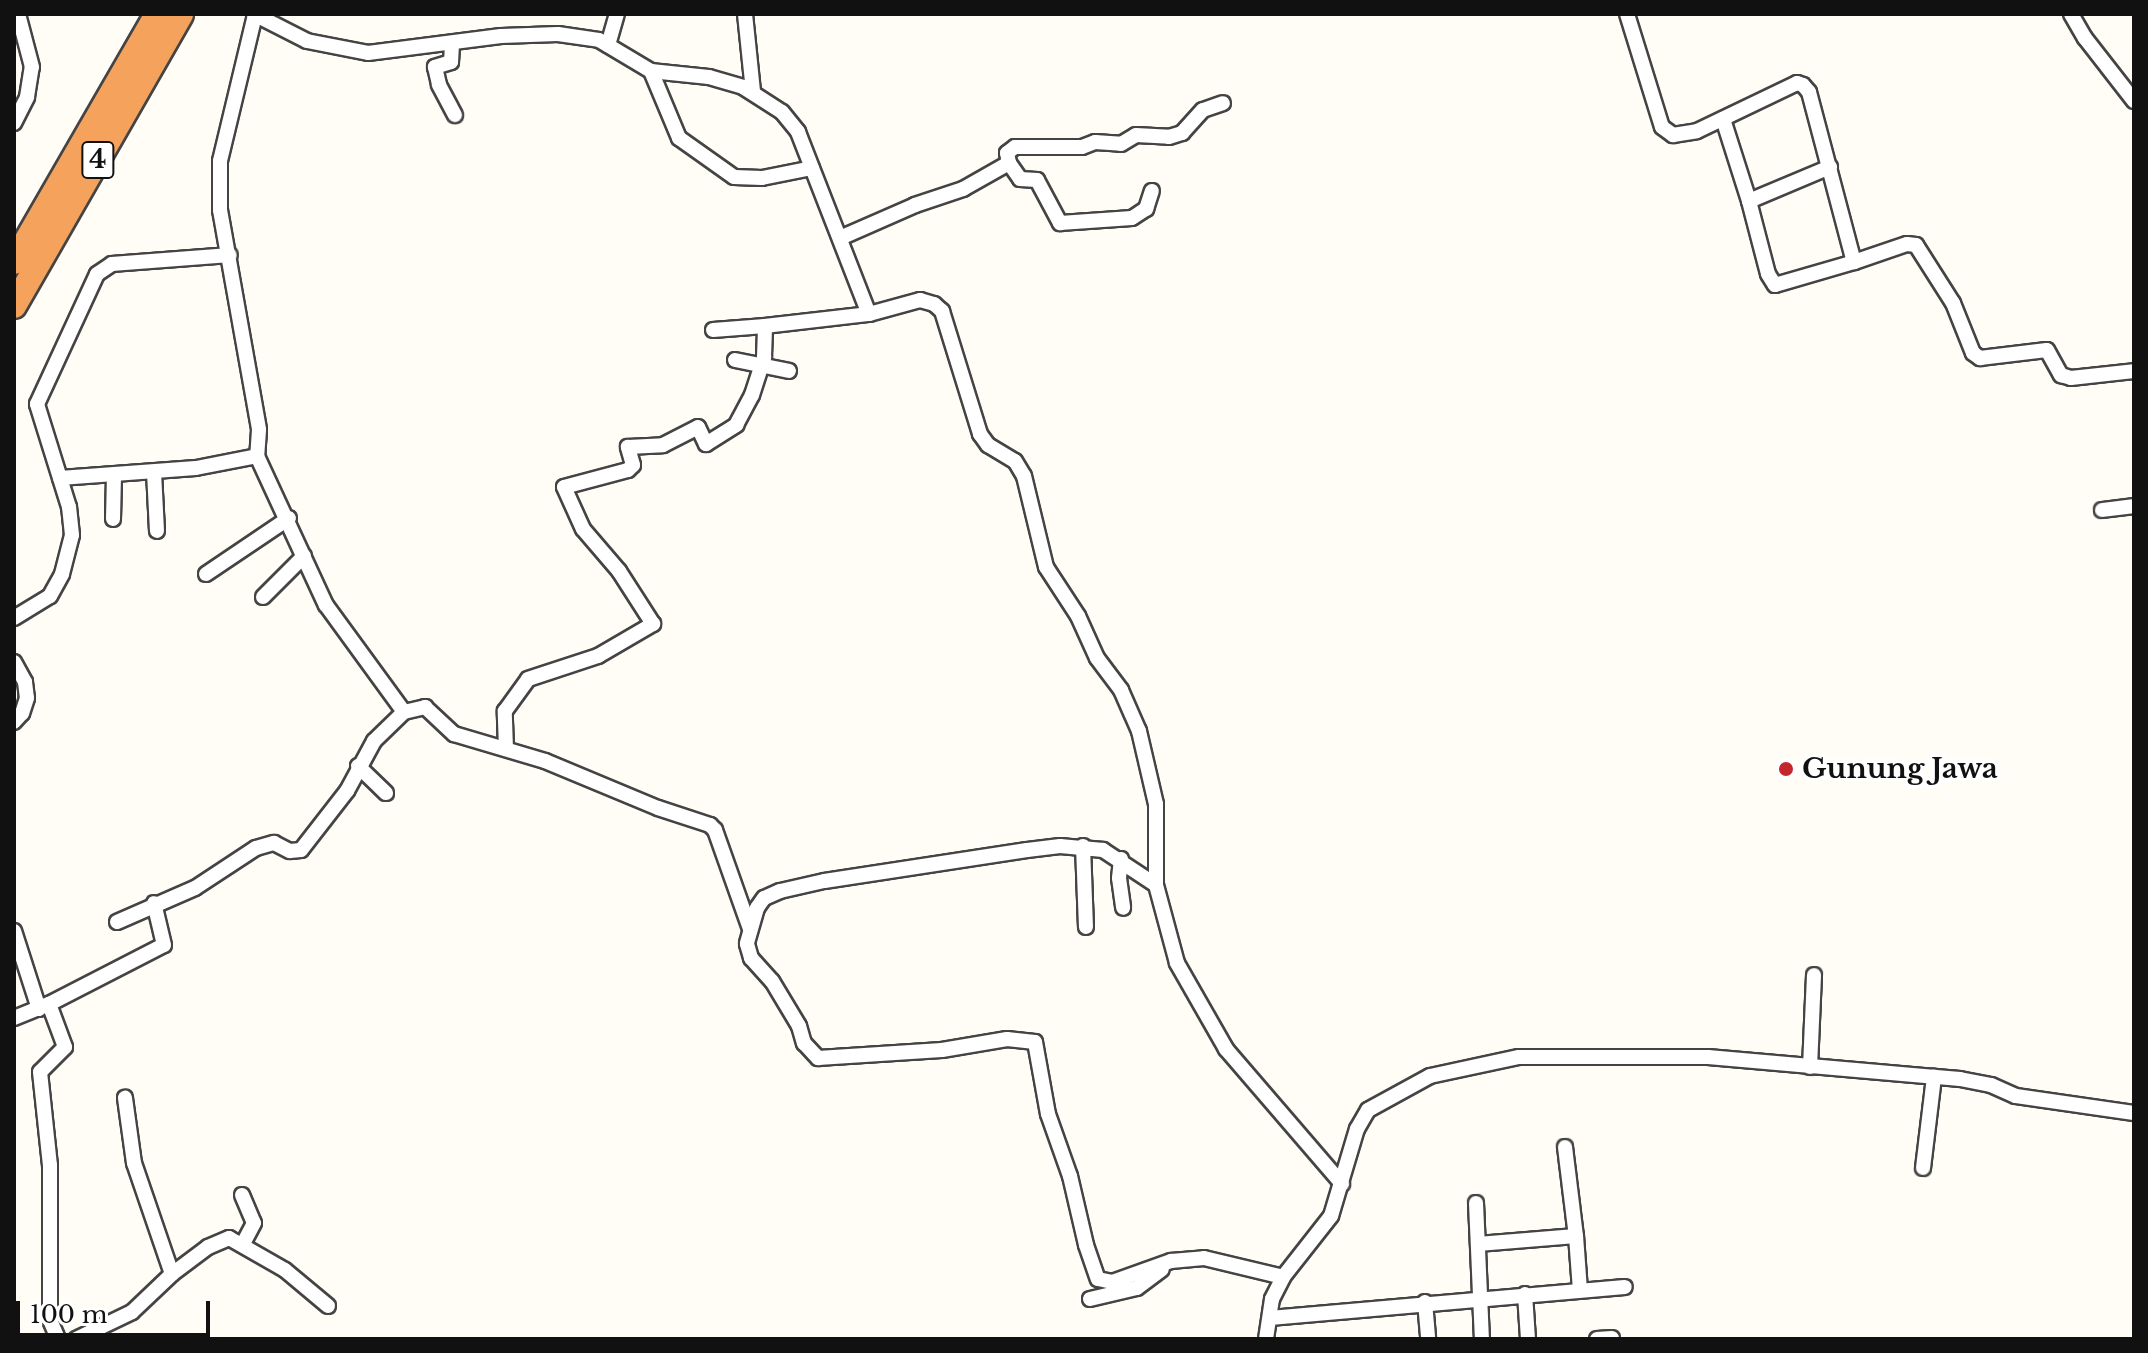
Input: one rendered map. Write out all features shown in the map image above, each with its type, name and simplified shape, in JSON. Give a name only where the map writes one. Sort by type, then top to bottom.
[{"type":"highway","name":"4","points":[[14,262],[157,14]]},
{"type":"highway","name":"4","points":[[14,306],[181,14]]},
{"type":"street","points":[[14,123],[27,97],[32,67],[18,14]]},
{"type":"street","points":[[404,712],[326,605],[289,518],[257,456],[259,430],[220,210],[220,161],[255,14],[307,41],[354,51],[452,44],[501,36],[558,34],[608,45],[651,71],[709,77],[753,92],[782,112],[798,132],[869,314]]},
{"type":"street","points":[[608,45],[617,14]]},
{"type":"street","points":[[745,14],[753,92]]},
{"type":"street","points":[[1627,14],[1662,127],[1673,135],[1697,131],[1797,83],[1803,85],[1809,92],[1854,262]]},
{"type":"street","points":[[2071,14],[2085,38],[2134,101]]},
{"type":"street","points":[[452,44],[451,62],[435,67],[439,85],[455,115]]},
{"type":"street","points":[[651,71],[679,138],[734,177],[762,178],[812,168]]},
{"type":"street","points":[[1152,191],[1146,209],[1132,218],[1060,223],[1037,180],[1020,179],[1009,163],[1007,153],[1015,147],[1082,147],[1095,142],[1121,144],[1136,135],[1169,137],[1182,133],[1203,110],[1223,103]]},
{"type":"street","points":[[1723,119],[1768,274],[1775,285],[1907,244],[1916,245],[1953,303],[1973,353],[1980,358],[2047,350],[2061,375],[2071,378],[2134,371]]},
{"type":"street","points":[[840,238],[915,205],[963,189],[1009,163]]},
{"type":"street","points":[[1749,201],[1830,167]]},
{"type":"street","points":[[14,618],[50,596],[62,574],[72,535],[69,507],[37,404],[97,274],[112,264],[230,255]]},
{"type":"street","points":[[713,330],[869,314],[920,300],[934,304],[942,311],[980,434],[988,445],[1015,461],[1024,476],[1046,567],[1078,616],[1097,658],[1121,690],[1139,731],[1156,804],[1156,885],[1177,963],[1226,1049],[1342,1184]]},
{"type":"street","points":[[506,749],[505,711],[528,679],[598,656],[653,624],[619,571],[583,529],[564,487],[628,470],[633,465],[628,447],[663,445],[698,427],[706,444],[736,425],[752,395],[761,366],[765,326]]},
{"type":"street","points":[[735,360],[789,371]]},
{"type":"street","points":[[60,478],[154,472],[257,456]]},
{"type":"street","points":[[154,472],[157,531]]},
{"type":"street","points":[[113,519],[114,475]]},
{"type":"street","points":[[2102,510],[2134,506]]},
{"type":"street","points":[[206,574],[289,518]]},
{"type":"street","points":[[263,597],[304,556]]},
{"type":"street","points":[[14,662],[25,682],[27,698],[22,713],[14,722]]},
{"type":"street","points":[[117,922],[154,903],[195,888],[256,848],[274,843],[290,851],[301,850],[347,791],[374,741],[404,712],[425,707],[454,734],[545,761],[644,803],[710,825],[715,830],[750,929]]},
{"type":"street","points":[[358,766],[386,793]]},
{"type":"street","points":[[1156,885],[1121,859],[1103,850],[1083,846],[1027,850],[850,876],[780,891],[764,898],[747,944],[751,958],[772,981],[799,1026],[804,1043],[818,1058],[942,1050],[1007,1039],[1035,1042],[1048,1114],[1070,1176],[1086,1245],[1098,1279],[1112,1282],[1171,1261],[1204,1258],[1283,1277]]},
{"type":"street","points":[[1083,846],[1086,927]]},
{"type":"street","points":[[1121,859],[1119,878],[1123,908]]},
{"type":"street","points":[[14,1018],[164,945],[154,903]]},
{"type":"street","points":[[14,931],[44,1006],[65,1047],[40,1072],[50,1165],[50,1320],[58,1339]]},
{"type":"street","points":[[1810,1067],[1814,975]]},
{"type":"street","points":[[1266,1339],[1272,1299],[1283,1277],[1331,1216],[1357,1129],[1368,1110],[1430,1076],[1519,1057],[1708,1057],[1934,1077],[1991,1085],[2016,1096],[2134,1113]]},
{"type":"street","points":[[1923,1168],[1934,1077]]},
{"type":"street","points":[[125,1098],[134,1163],[172,1274]]},
{"type":"street","points":[[1565,1147],[1580,1290]]},
{"type":"street","points":[[242,1195],[254,1223],[243,1244]]},
{"type":"street","points":[[1476,1203],[1482,1339]]},
{"type":"street","points":[[1478,1244],[1576,1236]]},
{"type":"street","points":[[76,1339],[132,1312],[172,1274],[208,1247],[229,1238],[285,1270],[328,1306]]},
{"type":"street","points":[[1090,1299],[1137,1288],[1171,1261]]},
{"type":"street","points":[[1270,1318],[1425,1302],[1625,1287]]},
{"type":"street","points":[[1525,1294],[1528,1339]]},
{"type":"street","points":[[1425,1302],[1428,1339]]},
{"type":"street","points":[[1597,1339],[1612,1338]]},
{"type":"place","name":"Gunung Jawa","points":[[1786,769]]}]
